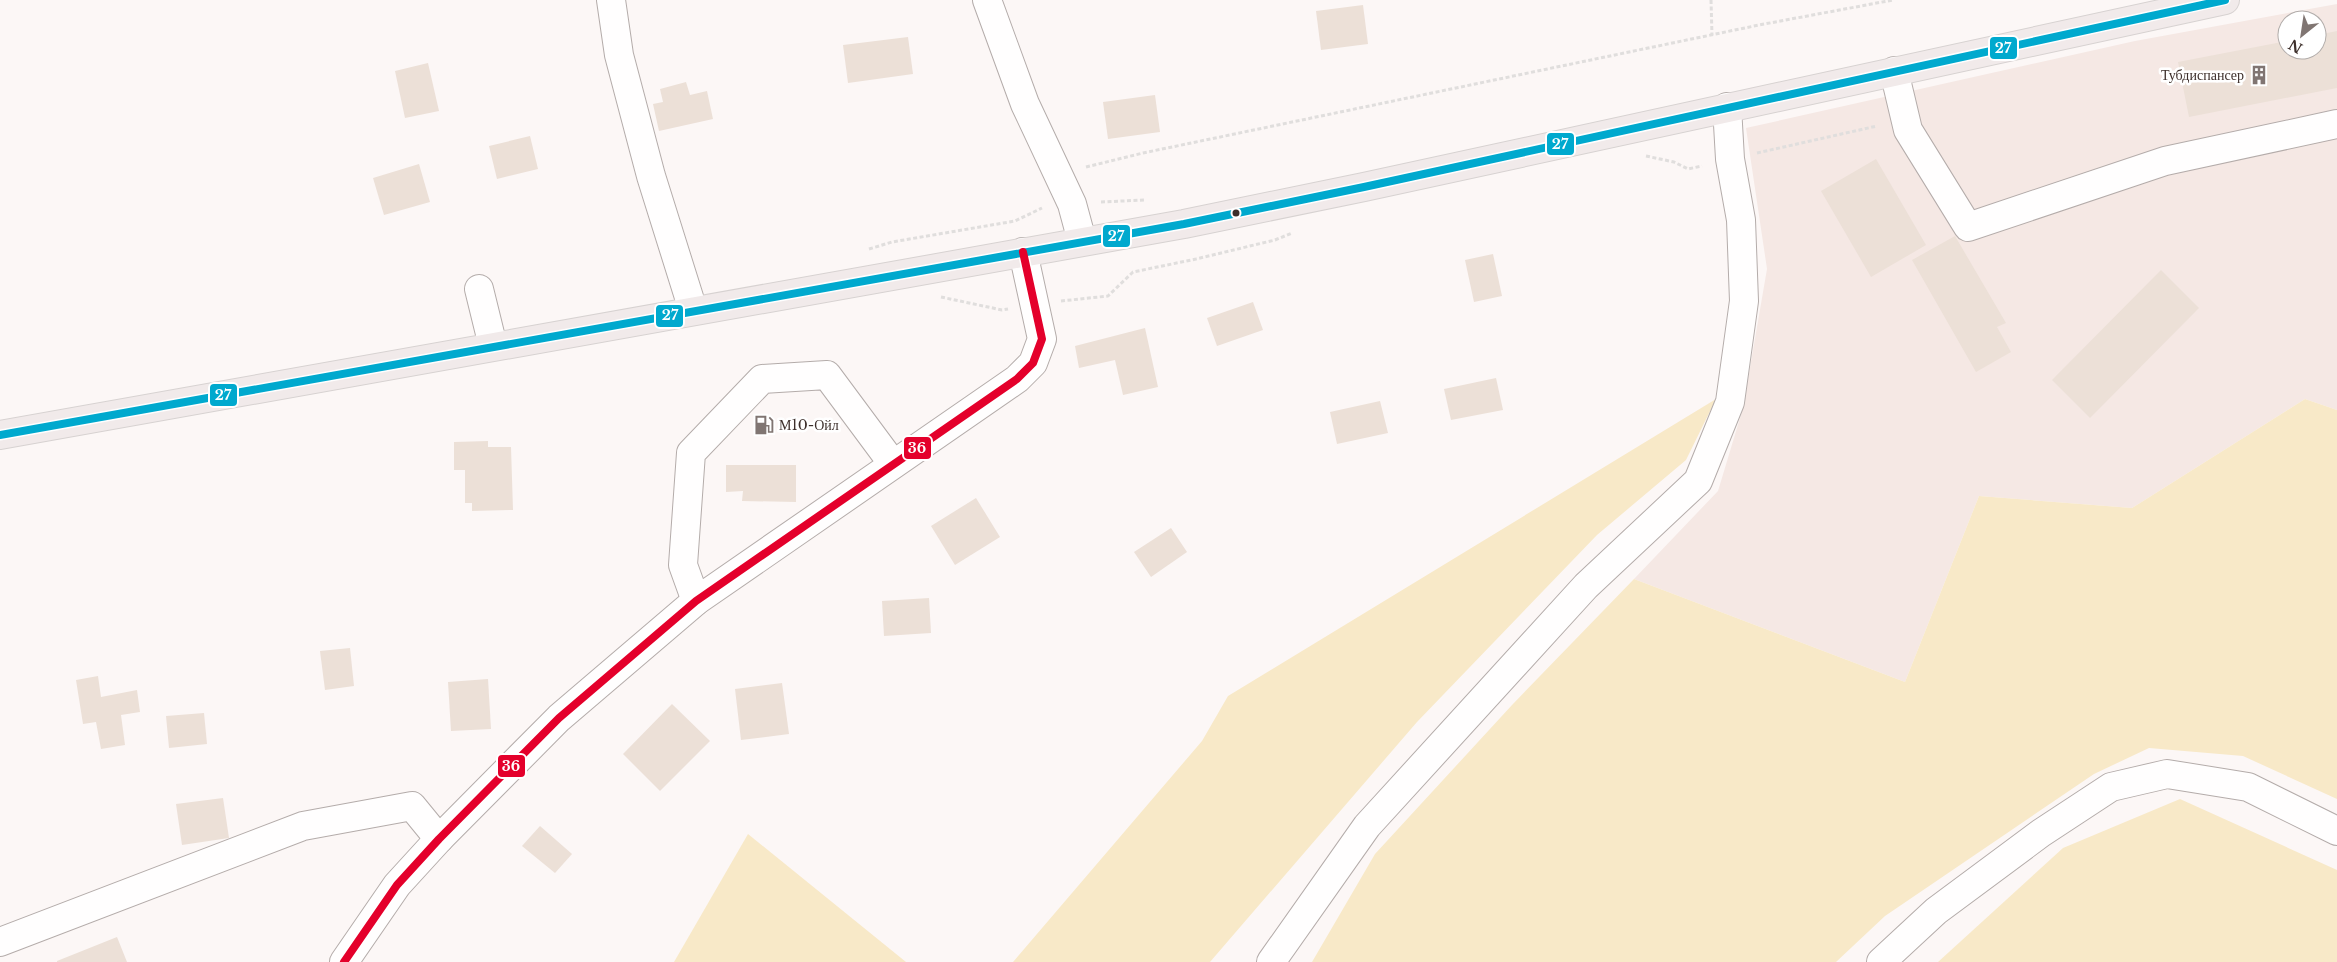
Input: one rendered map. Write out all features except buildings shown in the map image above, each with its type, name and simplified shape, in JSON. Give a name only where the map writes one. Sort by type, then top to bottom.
[{"type":"main road","points":[[0,435],[1184,224],[1355,189],[2226,0]]},
{"type":"street","points":[[611,0],[619,55],[650,176],[693,310]]},
{"type":"street","points":[[987,0],[1025,104],[1056,174],[1072,204],[1082,241]]},
{"type":"street","points":[[1894,71],[1908,130],[1968,227],[2165,161],[2337,124]]},
{"type":"street","points":[[1271,962],[1367,826],[1586,586],[1698,481],[1730,402],[1744,301],[1741,220],[1730,160],[1727,107]]},
{"type":"street","points":[[344,962],[398,885],[439,839],[560,718],[696,601],[1017,379],[1033,362],[1042,339],[1023,252]]},
{"type":"street","points":[[478,289],[493,346]]},
{"type":"street","points":[[696,601],[683,565],[690,453],[762,379],[827,375],[892,464]]},
{"type":"street","points":[[1881,962],[1936,911],[2041,833],[2111,787],[2167,774],[2248,787],[2337,831]]},
{"type":"street","points":[[0,942],[303,826],[412,806],[439,839]]},
{"type":"path","points":[[1711,0],[1712,35]]},
{"type":"path","points":[[1056,174],[1143,153],[1712,35],[1893,0]]},
{"type":"path","points":[[866,250],[892,242],[1015,221],[1044,207],[1149,200]]},
{"type":"shaded area","points":[[2337,4],[2337,410],[2305,399],[2132,508],[1979,496],[1905,682],[1634,579],[1718,491],[1743,408],[1767,269],[1746,128],[2135,41],[2277,15],[2277,60],[2327,60],[2327,10],[2304,10]]},
{"type":"shaded area","points":[[1716,399],[1686,460],[1597,535],[1417,722],[1210,962],[1013,962],[1202,741],[1228,696]]},
{"type":"shaded area","points":[[2305,399],[2337,410],[2337,799],[2243,756],[2149,748],[2094,774],[1885,916],[1836,962],[1312,962],[1375,854],[1512,705],[1634,579],[1905,682],[1979,496],[2132,508]]},
{"type":"shaded area","points":[[2180,799],[2337,870],[2337,962],[1938,962],[2063,848]]},
{"type":"shaded area","points":[[748,834],[906,962],[674,962]]},
{"type":"transit line","name":"27","points":[[0,435],[1184,224],[1364,187],[2225,0]]},
{"type":"transit line","name":"36","points":[[344,962],[397,885],[439,839],[559,718],[696,601],[1017,379],[1033,363],[1042,339],[1023,252]]},
{"type":"place","name":"Тубдиспансер","points":[[2259,75]]},
{"type":"place","name":"М10-Ойл","points":[[764,425]]}]
